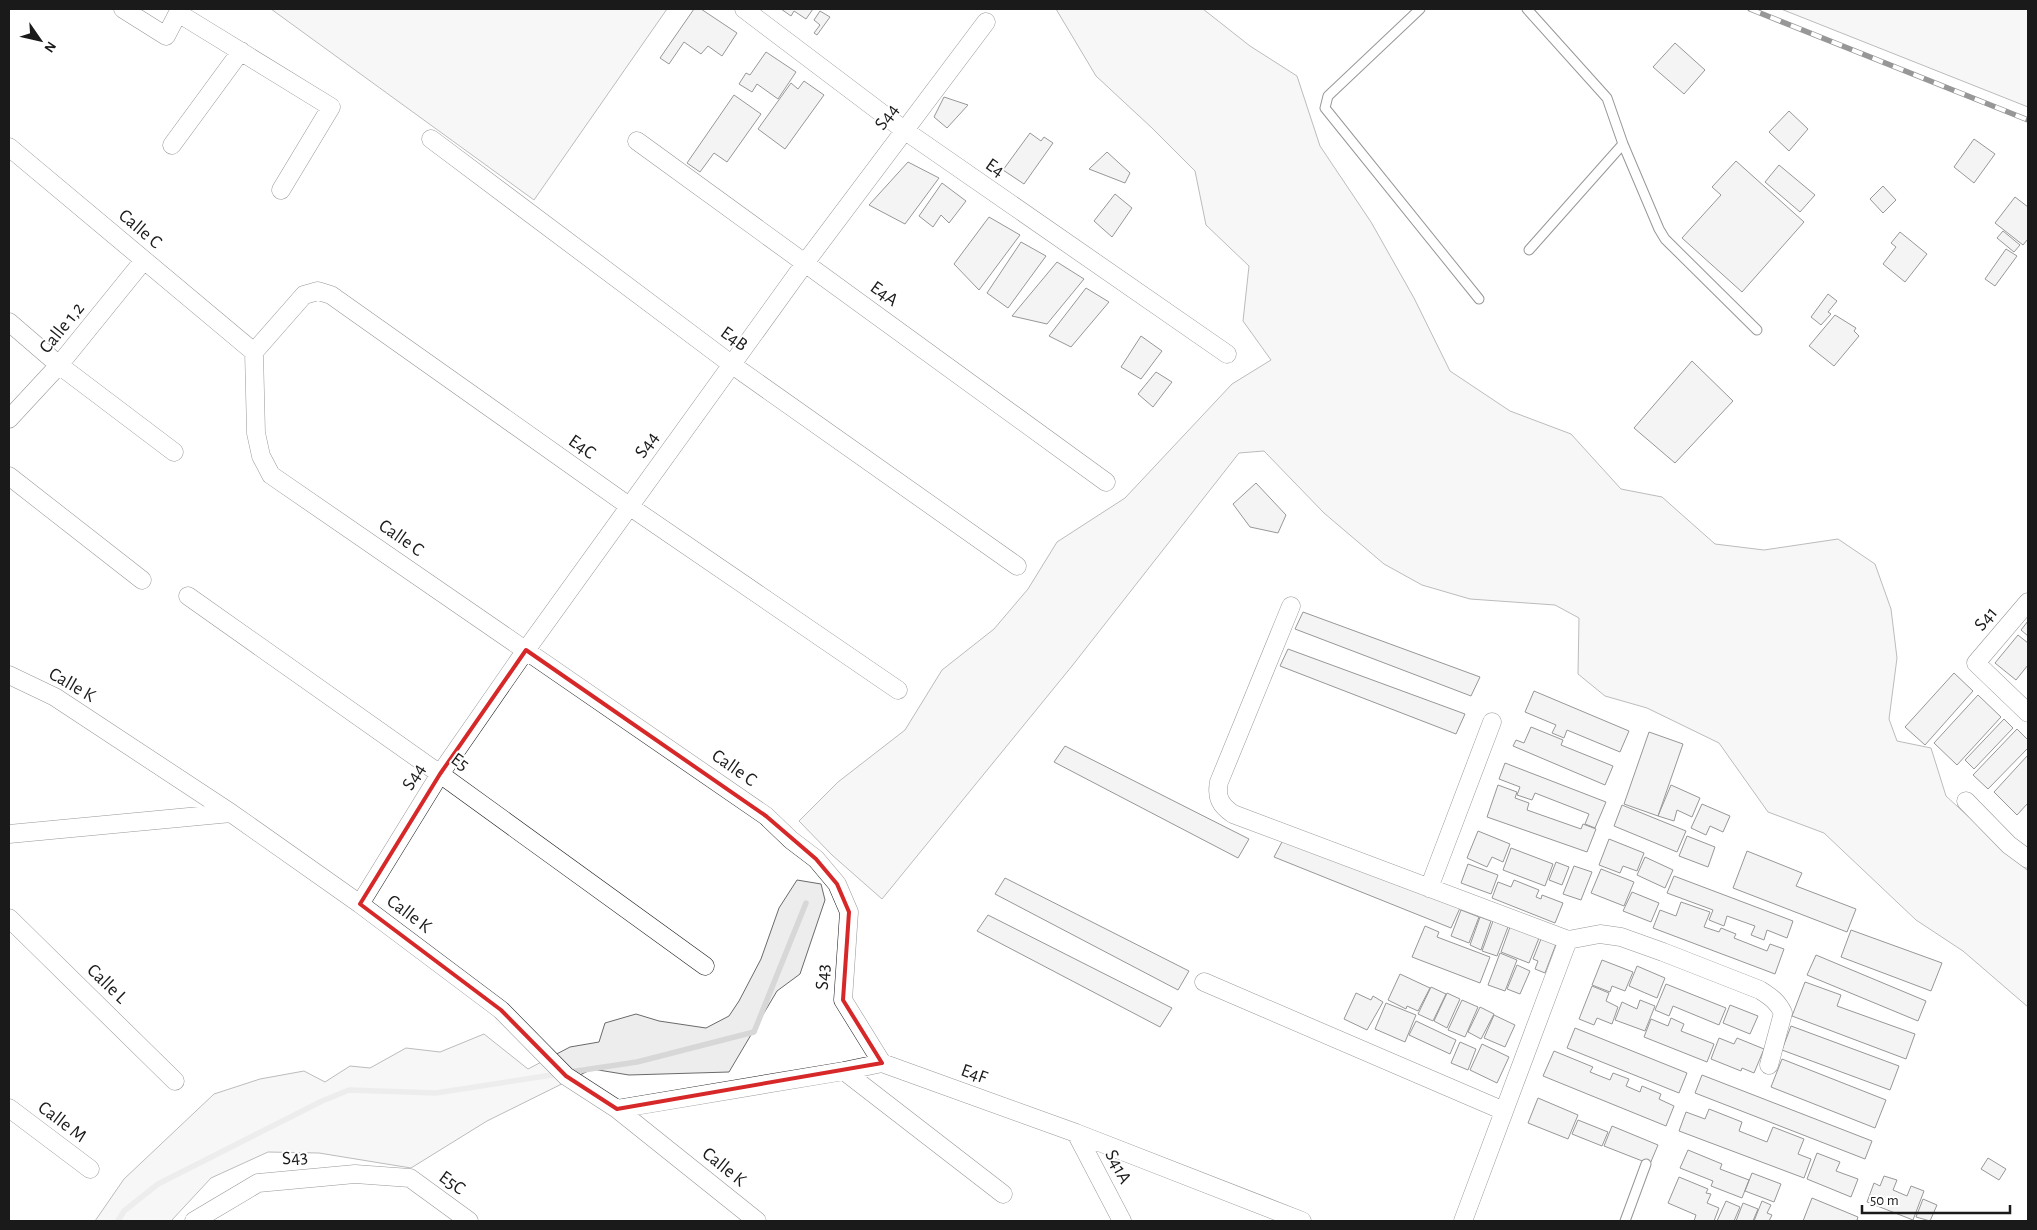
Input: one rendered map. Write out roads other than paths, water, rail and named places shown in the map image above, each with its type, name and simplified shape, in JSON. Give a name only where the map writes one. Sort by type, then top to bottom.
[{"type":"street","name":"E4","points":[[744,9],[904,130],[1227,354]]},
{"type":"street","points":[[127,12],[166,36],[178,13],[331,107],[281,190]]},
{"type":"street","name":"S44","points":[[360,904],[440,774],[526,650],[731,364],[986,22]]},
{"type":"street","points":[[172,145],[241,51]]},
{"type":"street","name":"E4B","points":[[430,139],[731,364],[1017,566]]},
{"type":"street","name":"E4A","points":[[637,141],[1106,482]]},
{"type":"street","name":"Calle C","points":[[9,147],[254,352],[256,433],[261,456],[271,475],[766,816],[791,840],[816,859],[836,884],[849,912]]},
{"type":"street","name":"Calle 1,2","points":[[9,419],[59,365],[144,260]]},
{"type":"street","name":"E4C","points":[[254,352],[304,295],[318,290],[330,295],[629,506],[898,690]]},
{"type":"street","points":[[9,322],[59,365],[174,452]]},
{"type":"street","points":[[9,476],[142,580]]},
{"type":"street","name":"E5","points":[[188,596],[440,774],[705,966]]},
{"type":"street","name":"S41","points":[[2028,602],[1976,664],[2028,713]]},
{"type":"street","points":[[1292,606],[1219,782],[1217,792],[1220,802],[1233,814],[1568,940],[1600,934],[1621,937],[1760,990],[1772,997],[1783,1013],[1768,1066]]},
{"type":"street","name":"Calle K","points":[[9,675],[55,698],[231,813],[360,904],[501,1010],[566,1076],[617,1109],[757,1221]]},
{"type":"street","points":[[1429,888],[1492,722]]},
{"type":"street","points":[[1966,801],[2009,845],[2028,859]]},
{"type":"street","points":[[9,834],[231,813]]},
{"type":"street","name":"S43","points":[[849,912],[843,1000],[882,1064]]},
{"type":"street","name":"Calle L","points":[[9,918],[175,1081]]},
{"type":"street","points":[[1463,1221],[1568,940]]},
{"type":"street","points":[[1204,982],[1504,1111]]},
{"type":"street","points":[[617,1109],[844,1072],[882,1064]]},
{"type":"street","name":"E4F","points":[[882,1064],[1076,1133],[1302,1221]]},
{"type":"street","points":[[844,1072],[1003,1194]]},
{"type":"street","name":"Calle M","points":[[9,1108],[90,1169]]},
{"type":"street","name":"S41A","points":[[1076,1133],[1122,1221]]},
{"type":"street","name":"S43","points":[[197,1220],[258,1183],[356,1174],[410,1178]]},
{"type":"street","name":"E5C","points":[[410,1178],[469,1221]]},
{"type":"lane","points":[[1420,9],[1328,96],[1325,108],[1478,300]]},
{"type":"lane","points":[[1527,9],[1607,98],[1623,144],[1665,239],[1757,330]]},
{"type":"lane","points":[[1529,250],[1623,144]]},
{"type":"lane","points":[[1625,1221],[1646,1164]]},
{"type":"waterway","points":[[570,1072],[637,1062],[754,1032],[806,903]]},
{"type":"waterway","points":[[118,1221],[124,1211],[158,1184],[322,1101],[349,1090],[436,1093],[558,1074]]},
{"type":"railway","points":[[1750,9],[2028,120]]}]
